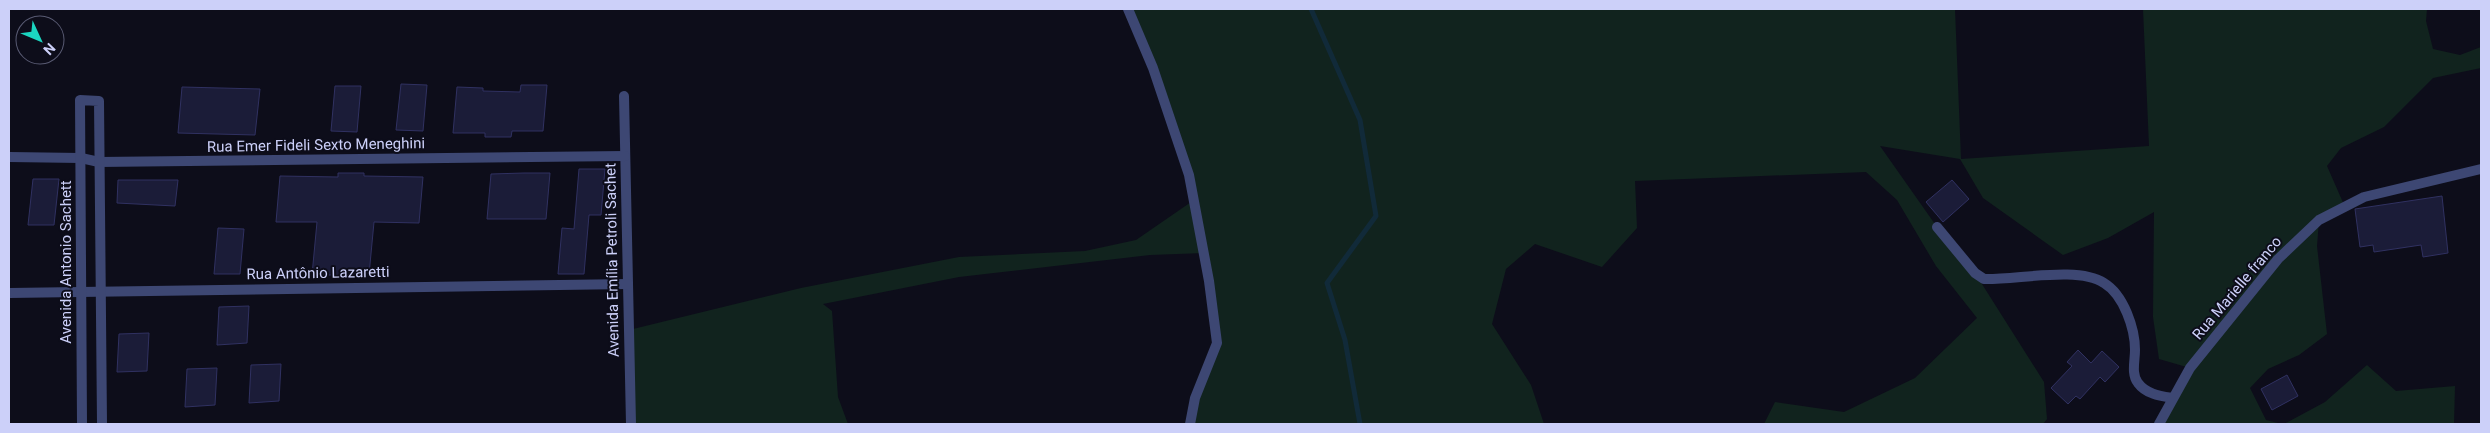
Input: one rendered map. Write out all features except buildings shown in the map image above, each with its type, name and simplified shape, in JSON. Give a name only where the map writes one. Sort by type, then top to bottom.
[{"type":"street","points":[[1128,9],[1153,68],[1189,175],[1209,281],[1217,343],[1195,398],[1190,424]]},
{"type":"street","name":"Avenida Emília Petroli Sachet","points":[[624,96],[631,424]]},
{"type":"street","name":"Avenida Antonio Sachett","points":[[82,424],[80,100],[99,100],[99,162]]},
{"type":"street","name":"Rua Emer Fideli Sexto Meneghini","points":[[9,157],[80,158],[99,162],[625,156]]},
{"type":"street","points":[[99,162],[102,424]]},
{"type":"street","name":"Rua Marielle franco","points":[[2158,424],[2190,368],[2278,259],[2319,220],[2364,197],[2481,169]]},
{"type":"street","points":[[1937,227],[1975,273],[1984,279],[2075,274],[2104,283],[2121,299],[2130,324],[2135,348],[2133,372],[2138,384],[2152,394],[2172,398]]},
{"type":"street","name":"Rua Antônio Lazaretti","points":[[9,293],[628,284]]},
{"type":"green space","points":[[1128,9],[1955,9],[1961,159],[2149,146],[2143,9],[2427,9],[2426,21],[2433,49],[2460,55],[2481,47],[2481,68],[2433,78],[2384,127],[2341,148],[2327,166],[2345,207],[2319,221],[2317,246],[2327,334],[2299,355],[2268,369],[2250,388],[2266,420],[2282,424],[2159,424],[2190,368],[2159,359],[2153,317],[2154,212],[2108,238],[2063,255],[1983,198],[1960,159],[1880,146],[1937,227],[1975,273],[2044,382],[2047,419],[2043,424],[1764,424],[1775,402],[1844,412],[1915,378],[1977,318],[1936,266],[1897,200],[1866,172],[1635,181],[1637,228],[1602,267],[1535,244],[1506,269],[1492,324],[1531,385],[1544,424],[1190,424],[1217,343],[1204,253],[1150,255],[959,277],[823,304],[832,311],[838,397],[848,424],[635,424],[633,329],[801,288],[959,257],[1085,251],[1136,240],[1194,200]]},
{"type":"green space","points":[[2367,365],[2396,391],[2455,386],[2454,424],[2284,424],[2325,402]]},
{"type":"waterway","points":[[1311,9],[1360,120],[1376,216],[1327,283],[1345,340],[1360,424]]}]
